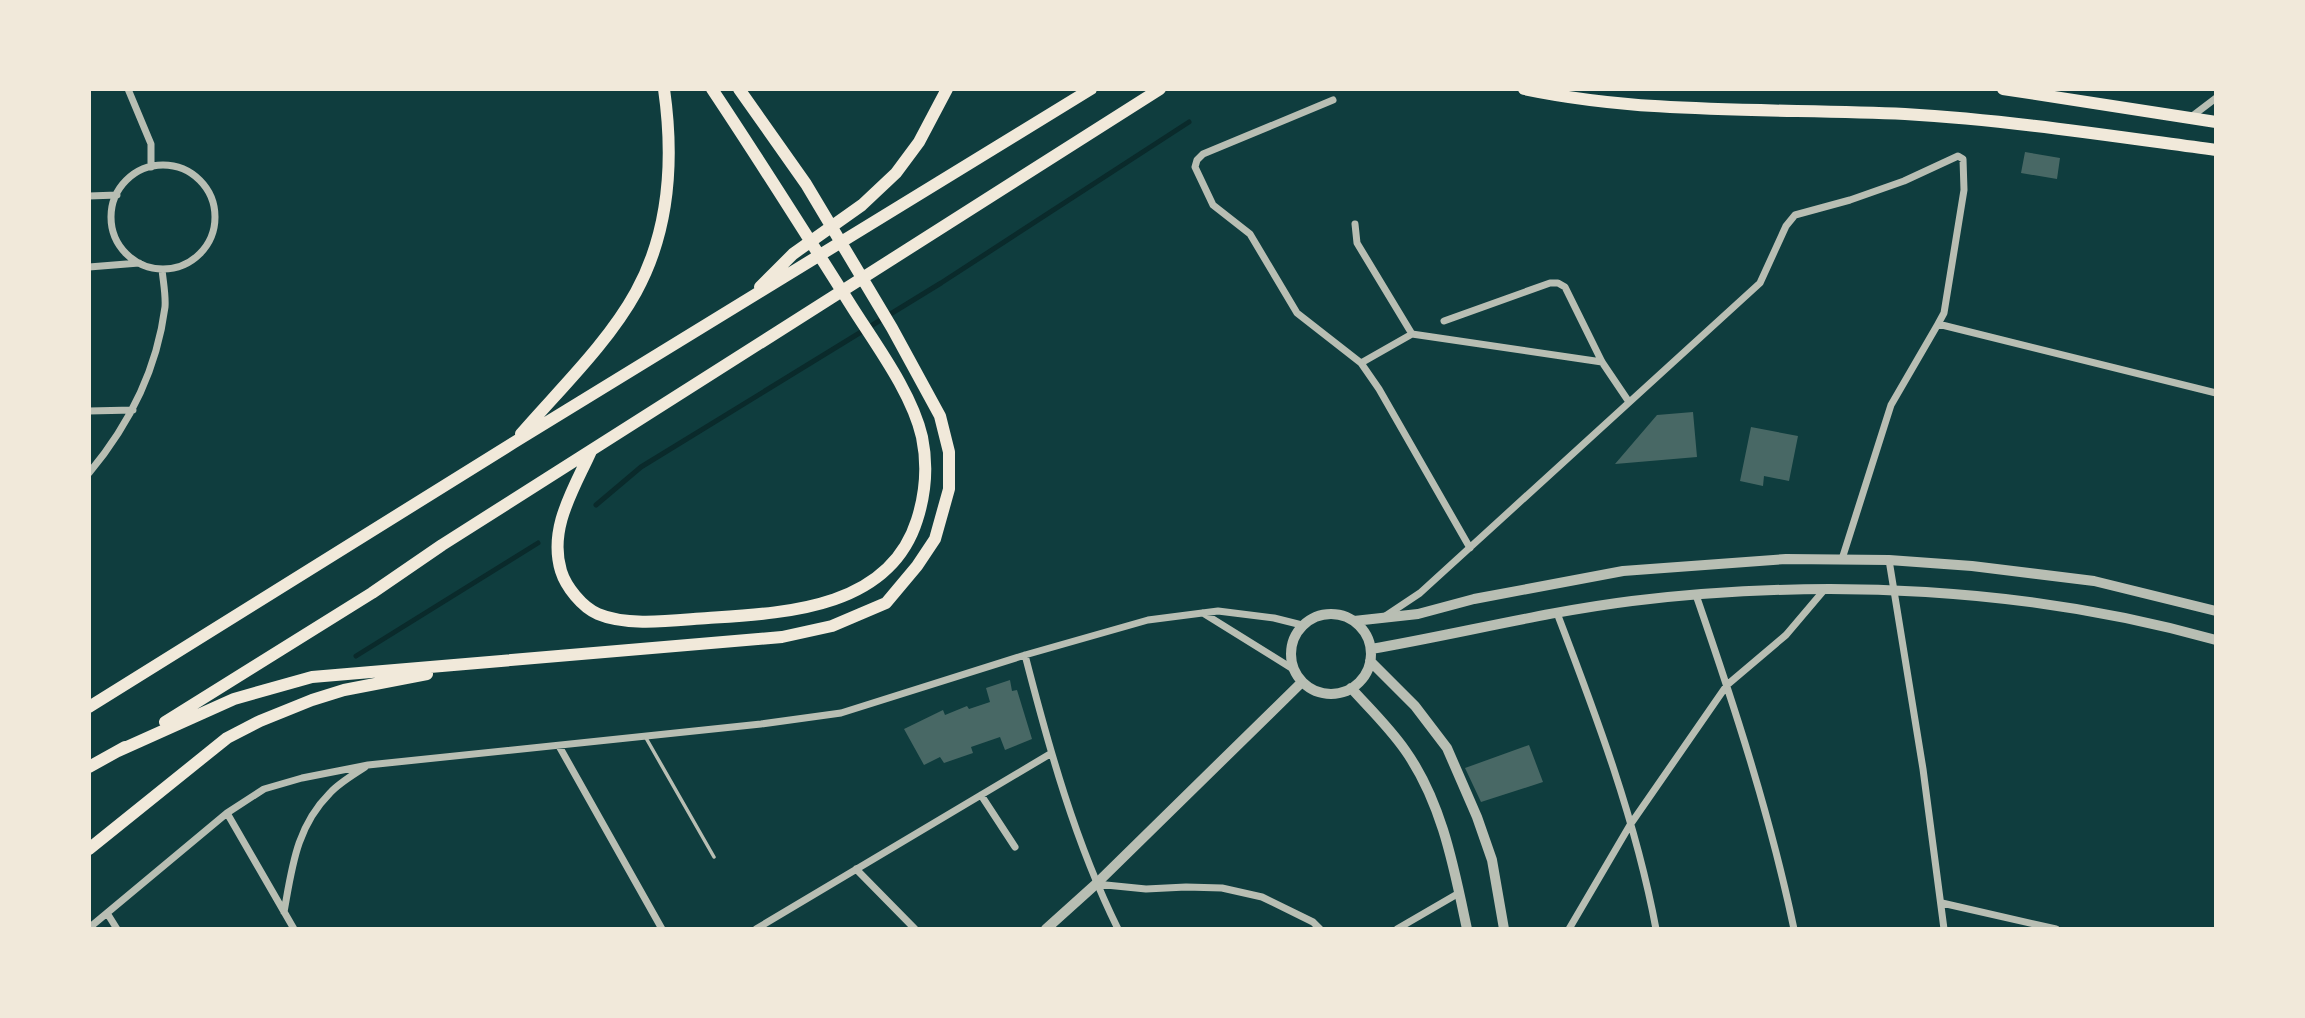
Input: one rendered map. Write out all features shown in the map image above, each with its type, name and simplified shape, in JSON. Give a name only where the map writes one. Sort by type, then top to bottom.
[{"type":"highway","points":[[513,443],[608,332],[636,292],[657,240],[667,202],[669,122],[664,89]]},
{"type":"highway","points":[[591,451],[564,509],[557,544],[561,572],[577,598],[598,614],[641,623],[778,613],[832,601],[880,576],[893,563],[914,531],[925,497],[926,466],[921,435],[905,395],[880,351],[712,89]]},
{"type":"highway","points":[[118,751],[234,699],[312,677],[782,637],[832,626],[886,603],[917,566],[935,539],[949,489],[949,452],[940,416],[892,328],[806,184],[739,89]]},
{"type":"highway","points":[[747,301],[793,254],[862,205],[896,173],[919,142],[947,89]]},
{"type":"highway","points":[[89,706],[1091,89]]},
{"type":"highway","points":[[1524,89],[1554,96],[1659,106],[1981,119],[2216,150]]},
{"type":"highway","points":[[2003,89],[2216,122]]},
{"type":"highway","points":[[89,767],[372,593],[442,545],[1160,90]]},
{"type":"highway","points":[[89,849],[227,738],[271,716],[344,690],[496,662]]},
{"type":"street","points":[[128,89],[151,144],[150,167]]},
{"type":"street","points":[[2190,118],[2216,98]]},
{"type":"street","points":[[1333,100],[1203,154],[1195,167],[1213,205],[1250,234],[1297,313],[1361,363],[1379,389],[1470,548]]},
{"type":"street","points":[[1381,619],[1420,593],[1760,283],[1786,226],[1795,215],[1904,181],[1958,156],[1963,159],[1964,190],[1944,313],[1891,405],[1842,559]]},
{"type":"street","points":[[89,267],[139,263],[162,269],[178,267],[192,260],[204,249],[212,235],[215,212],[207,189],[196,177],[182,169],[150,167],[131,178],[117,195],[112,210],[112,225],[117,240],[126,253],[139,263]]},
{"type":"street","points":[[89,196],[117,195]]},
{"type":"street","points":[[1355,224],[1357,243],[1412,334]]},
{"type":"street","points":[[89,473],[133,410],[154,362],[165,304],[162,269]]},
{"type":"street","points":[[1444,321],[1550,283],[1558,283],[1565,287],[1602,362],[1629,402]]},
{"type":"street","points":[[1938,324],[2216,393]]},
{"type":"street","points":[[1361,363],[1412,334],[1602,362]]},
{"type":"street","points":[[89,411],[133,410]]},
{"type":"street","points":[[1354,621],[1418,614],[1499,593],[1623,571],[1786,559],[1889,560],[1972,566],[2094,582],[2216,611]]},
{"type":"street","points":[[1889,560],[1944,929]]},
{"type":"street","points":[[1371,649],[1629,601],[1786,589],[1895,590],[1970,595],[2171,627],[2216,640]]},
{"type":"street","points":[[1569,929],[1630,825],[1727,684],[1786,635],[1825,589]]},
{"type":"street","points":[[1696,595],[1727,684],[1771,831],[1794,929]]},
{"type":"street","points":[[89,928],[227,813],[264,789],[302,778],[368,765],[841,713],[1025,654],[1148,620],[1218,611],[1275,618],[1302,625]]},
{"type":"street","points":[[1203,613],[1293,669]]},
{"type":"street","points":[[1557,613],[1592,706],[1630,825],[1656,929]]},
{"type":"street","points":[[1328,614],[1342,615],[1354,621],[1365,634],[1371,649],[1370,661],[1363,677],[1351,688],[1326,694],[1313,690],[1302,682],[1293,669],[1290,654],[1293,638],[1302,625],[1314,617],[1328,614]]},
{"type":"street","points":[[1025,654],[1051,754],[1096,884],[1118,929]]},
{"type":"street","points":[[1370,661],[1415,706],[1447,748],[1477,817],[1492,860],[1504,929]]},
{"type":"street","points":[[1046,929],[1096,884],[1302,682]]},
{"type":"street","points":[[1351,688],[1406,750],[1419,774],[1438,815],[1467,929]]},
{"type":"street","points":[[559,746],[662,929]]},
{"type":"street","points":[[756,929],[1051,754]]},
{"type":"street","points":[[284,912],[293,859],[303,829],[330,793],[368,765]]},
{"type":"street","points":[[981,795],[1015,847]]},
{"type":"street","points":[[227,813],[294,929]]},
{"type":"street","points":[[856,869],[915,929]]},
{"type":"street","points":[[1096,884],[1146,889],[1222,888],[1262,897],[1313,922],[1320,929]]},
{"type":"street","points":[[1397,929],[1460,893]]},
{"type":"street","points":[[1942,902],[2056,929]]},
{"type":"street","points":[[107,913],[117,929]]},
{"type":"lane","points":[[645,736],[714,857]]},
{"type":"building","points":[[2025,152],[2060,158],[2057,179],[2021,173]]},
{"type":"building","points":[[1693,412],[1697,457],[1615,464],[1657,415]]},
{"type":"building","points":[[1751,427],[1798,436],[1789,481],[1764,476],[1763,486],[1740,481]]},
{"type":"building","points":[[1010,680],[1012,691],[1017,690],[1032,739],[1005,750],[1000,737],[971,747],[973,753],[944,763],[940,757],[924,765],[904,729],[943,710],[945,715],[967,706],[969,709],[990,702],[986,688]]},
{"type":"building","points":[[1529,745],[1543,782],[1481,802],[1465,768]]},
{"type":"waterway","points":[[596,505],[641,467],[941,283],[1189,122]]},
{"type":"waterway","points":[[356,656],[538,543]]}]
